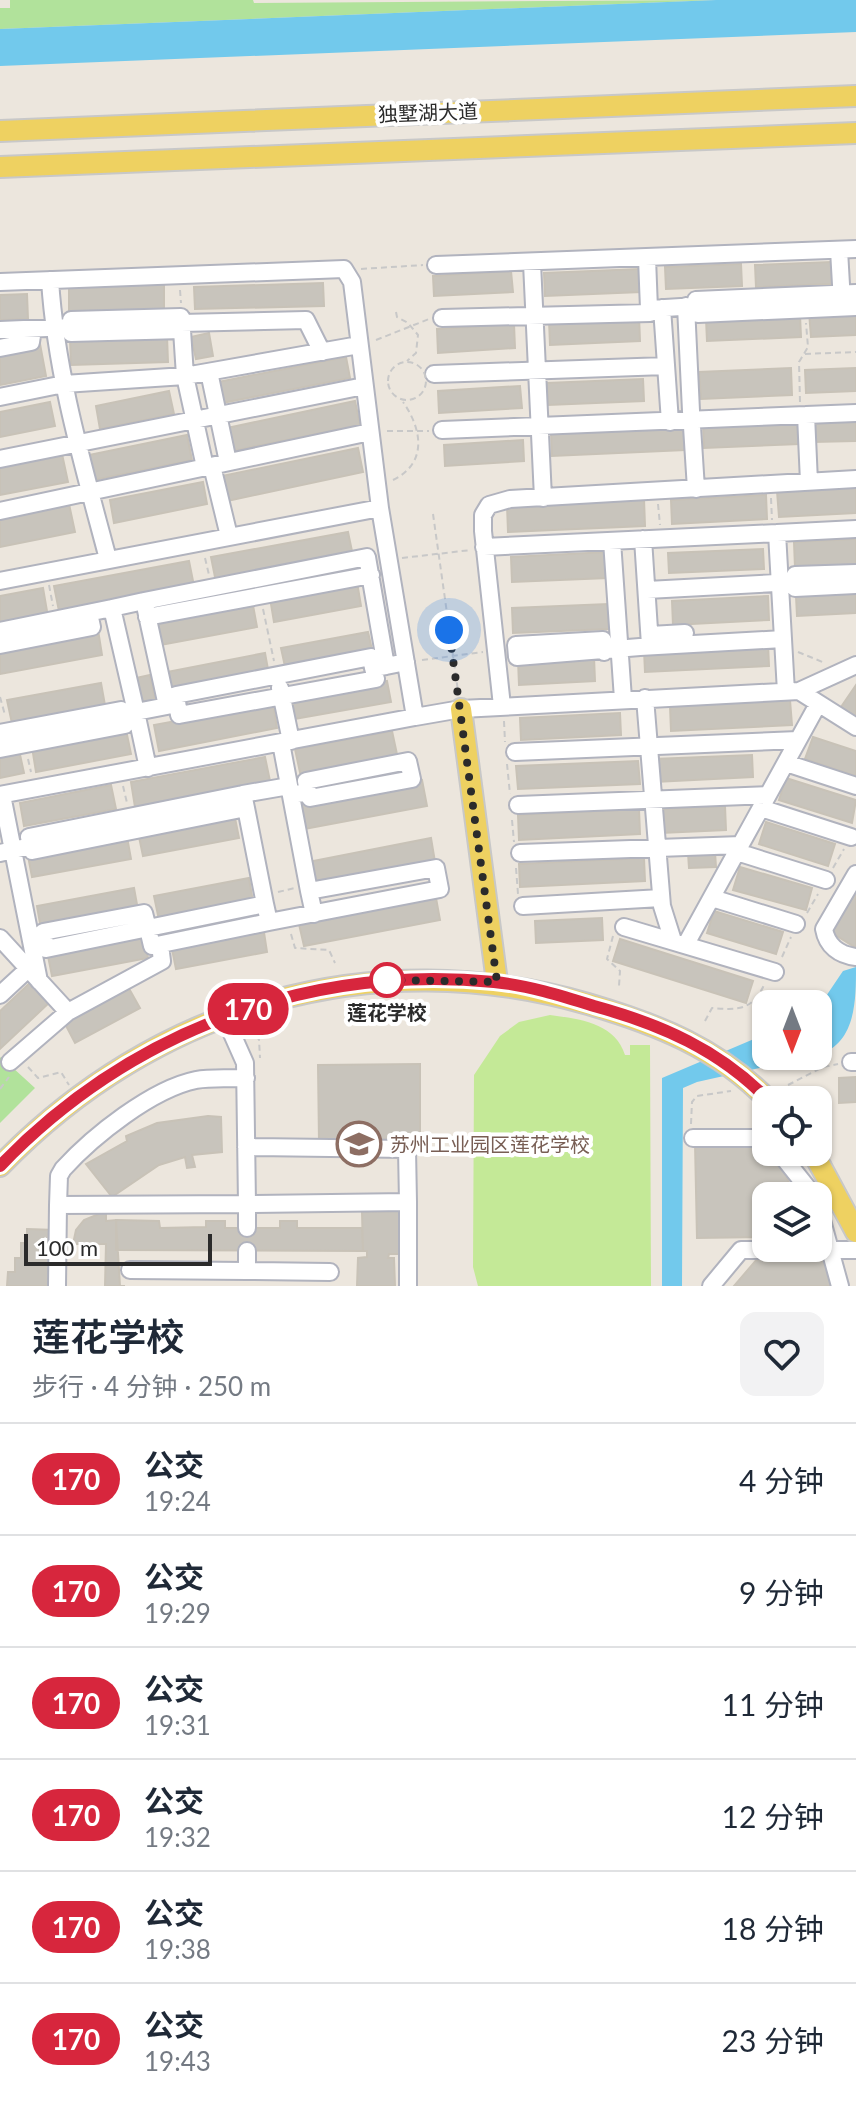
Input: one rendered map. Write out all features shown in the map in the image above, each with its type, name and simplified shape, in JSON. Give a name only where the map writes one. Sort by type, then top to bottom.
[{"type":"main road","name":"独墅湖大道","points":[[0,131],[856,96]]},
{"type":"main road","name":"独墅湖大道","points":[[0,167],[856,133]]},
{"type":"main road","points":[[461,709],[497,982]]},
{"type":"main road","points":[[0,1166],[61,1107],[143,1052],[260,1005],[351,985],[416,979],[497,982],[610,1010],[702,1047],[752,1089]]},
{"type":"main road","points":[[821,1166],[856,1232]]},
{"type":"street","points":[[436,265],[848,249],[849,300]]},
{"type":"street","points":[[647,258],[653,306],[666,366],[670,422]]},
{"type":"street","points":[[532,263],[537,314],[543,498]]},
{"type":"street","points":[[0,282],[344,269],[352,282],[380,508],[415,717]]},
{"type":"street","points":[[50,280],[53,328],[64,384],[108,559]]},
{"type":"street","points":[[696,489],[691,416],[692,306],[696,300],[849,300]]},
{"type":"street","points":[[692,306],[698,314],[805,310],[849,300]]},
{"type":"street","points":[[537,314],[540,308],[692,306]]},
{"type":"street","points":[[442,318],[537,314]]},
{"type":"street","points":[[0,330],[71,327],[71,320],[181,323],[306,320],[322,352]]},
{"type":"street","points":[[181,323],[188,348],[185,376],[195,420],[215,465],[229,536]]},
{"type":"street","points":[[0,348],[31,342],[33,329]]},
{"type":"street","points":[[0,397],[64,384],[185,376],[359,345]]},
{"type":"street","points":[[434,374],[666,366]]},
{"type":"street","points":[[209,372],[218,415],[215,465]]},
{"type":"street","points":[[0,459],[364,386]]},
{"type":"street","points":[[442,430],[539,429],[670,422],[691,416],[803,410],[856,402]]},
{"type":"street","points":[[803,410],[856,413]]},
{"type":"street","points":[[803,410],[809,482]]},
{"type":"street","points":[[0,511],[370,432]]},
{"type":"street","points":[[502,706],[484,548],[483,515],[489,505],[497,501],[856,479]]},
{"type":"street","points":[[0,581],[380,508]]},
{"type":"street","points":[[484,548],[612,545],[643,539],[856,529]]},
{"type":"street","points":[[775,533],[788,582],[783,638],[792,691]]},
{"type":"street","points":[[643,539],[650,641]]},
{"type":"street","points":[[612,545],[612,651],[623,699]]},
{"type":"street","points":[[0,631],[112,608],[146,609],[258,587],[367,557],[380,667],[376,679],[179,715],[172,706],[146,609]]},
{"type":"street","points":[[370,570],[388,559]]},
{"type":"street","points":[[647,590],[788,582],[795,575],[856,573]]},
{"type":"street","points":[[788,582],[795,588],[856,585]]},
{"type":"street","points":[[146,609],[211,588],[258,587]]},
{"type":"street","points":[[112,608],[129,713],[148,768]]},
{"type":"street","points":[[0,645],[92,627],[89,613]]},
{"type":"street","points":[[496,652],[516,651],[517,657],[612,651],[650,641],[783,638]]},
{"type":"street","points":[[172,706],[176,695],[371,657],[380,667]]},
{"type":"street","points":[[380,667],[406,662]]},
{"type":"street","points":[[34,975],[38,942],[6,852],[1,795],[461,709],[792,691],[850,668]]},
{"type":"street","points":[[277,676],[290,790],[314,914]]},
{"type":"street","points":[[792,691],[856,727]]},
{"type":"street","points":[[645,698],[661,898],[680,943]]},
{"type":"street","points":[[680,943],[712,898],[818,704]]},
{"type":"street","points":[[10,740],[121,710],[129,713],[172,706]]},
{"type":"street","points":[[515,752],[798,740]]},
{"type":"street","points":[[408,761],[412,779],[310,798],[308,792],[306,781],[408,761]]},
{"type":"street","points":[[786,763],[856,786]]},
{"type":"street","points":[[6,852],[31,846],[32,851],[131,824],[290,790],[308,792]]},
{"type":"street","points":[[518,805],[652,799],[764,802],[851,837]]},
{"type":"street","points":[[244,801],[269,922]]},
{"type":"street","points":[[520,853],[739,848],[826,880]]},
{"type":"street","points":[[148,929],[152,946],[160,945],[440,889],[436,868],[308,889]]},
{"type":"street","points":[[856,874],[824,929],[826,941],[836,951],[856,957]]},
{"type":"street","points":[[523,906],[661,898]]},
{"type":"street","points":[[712,898],[796,924]]},
{"type":"street","points":[[38,942],[46,949],[148,929],[264,899]]},
{"type":"street","points":[[624,927],[775,972]]},
{"type":"street","points":[[0,938],[68,1012]]},
{"type":"street","points":[[15,1058],[68,1012],[162,961],[160,945]]},
{"type":"street","points":[[0,995],[34,975]]},
{"type":"street","points":[[225,1018],[245,1063],[247,1228]]},
{"type":"street","points":[[57,1286],[59,1176],[63,1169],[112,1126],[180,1085],[208,1079],[246,1078]]},
{"type":"street","points":[[693,1138],[752,1138]]},
{"type":"street","points":[[246,1147],[407,1149],[408,1286]]},
{"type":"street","points":[[790,1166],[803,1182]]},
{"type":"street","points":[[58,1205],[408,1202]]},
{"type":"street","points":[[711,1286],[741,1250],[752,1250]]},
{"type":"street","points":[[832,1250],[856,1250]]},
{"type":"street","points":[[247,1251],[247,1271]]},
{"type":"street","points":[[832,1257],[840,1286]]},
{"type":"street","points":[[130,1270],[330,1272]]},
{"type":"path","points":[[344,269],[436,265]]},
{"type":"path","points":[[180,276],[181,323]]},
{"type":"path","points":[[803,410],[799,362],[808,347],[805,310]]},
{"type":"path","points":[[377,486],[408,469],[416,457],[419,431],[387,381],[390,369],[406,362],[416,353],[418,335],[397,317],[396,312]]},
{"type":"path","points":[[359,345],[413,329],[427,320],[442,318]]},
{"type":"path","points":[[803,354],[856,352]]},
{"type":"path","points":[[402,401],[420,396],[426,385],[420,368],[406,362]]},
{"type":"path","points":[[370,432],[442,430]]},
{"type":"path","points":[[770,485],[775,533]]},
{"type":"path","points":[[657,491],[661,538]]},
{"type":"path","points":[[433,514],[461,709]]},
{"type":"path","points":[[201,541],[211,588]]},
{"type":"path","points":[[388,559],[484,548]]},
{"type":"path","points":[[46,572],[56,619]]},
{"type":"path","points":[[258,587],[277,676]]},
{"type":"path","points":[[783,638],[850,668]]},
{"type":"path","points":[[406,662],[496,652]]},
{"type":"path","points":[[0,697],[10,740],[35,789]]},
{"type":"path","points":[[120,773],[131,824]]},
{"type":"path","points":[[705,1021],[712,1008],[737,1009],[754,1003],[768,978],[775,972],[796,924],[811,909],[851,837]]},
{"type":"path","points":[[264,899],[308,889]]},
{"type":"path","points":[[287,919],[295,948],[329,950],[335,963]]},
{"type":"path","points":[[619,986],[620,971],[607,959],[614,931],[617,926],[624,927]]},
{"type":"path","points":[[15,1058],[38,1078],[61,1072],[69,1086]]},
{"type":"path","points":[[788,1085],[823,1067],[854,1062]]},
{"type":"path","points":[[0,1077],[5,1082]]},
{"type":"path","points":[[693,1138],[692,1102],[697,1096],[727,1094],[742,1082]]},
{"type":"green space","points":[[10,0],[253,0],[254,3],[716,0],[0,29],[0,8],[10,8]]},
{"type":"green space","points":[[550,1015],[584,1021],[605,1029],[620,1044],[625,1055],[630,1055],[630,1045],[650,1045],[651,1286],[478,1286],[473,1267],[474,1075],[500,1036],[519,1022]]},
{"type":"green space","points":[[0,1058],[35,1088],[0,1123]]},
{"type":"water","points":[[716,0],[856,0],[856,32],[0,66],[0,29]]},
{"type":"water","points":[[856,967],[854,1007],[847,1031],[832,1048],[830,990],[843,971]]},
{"type":"water","points":[[752,1040],[752,1070],[683,1088],[682,1286],[662,1286],[662,1078]]},
{"type":"building","points":[[831,262],[832,284],[756,287],[755,265]]},
{"type":"building","points":[[741,264],[742,286],[666,289],[665,267]]},
{"type":"building","points":[[640,269],[641,292],[545,296],[544,273]]},
{"type":"building","points":[[511,271],[513,292],[434,296],[433,276]]},
{"type":"building","points":[[164,282],[164,310],[69,313],[69,285]]},
{"type":"building","points":[[323,283],[324,306],[195,309],[194,287]]},
{"type":"building","points":[[27,294],[28,319],[0,320],[0,295]]},
{"type":"building","points":[[856,311],[856,335],[811,337],[809,312]]},
{"type":"building","points":[[800,315],[801,337],[707,341],[706,319]]},
{"type":"building","points":[[639,316],[640,341],[550,345],[549,320]]},
{"type":"building","points":[[514,324],[515,348],[438,353],[437,329]]},
{"type":"building","points":[[209,333],[213,356],[196,359],[191,337]]},
{"type":"building","points":[[167,336],[168,362],[71,365],[70,339]]},
{"type":"building","points":[[40,344],[46,376],[0,385],[0,352]]},
{"type":"building","points":[[346,357],[350,378],[222,403],[218,382]]},
{"type":"building","points":[[791,368],[792,395],[701,399],[699,372]]},
{"type":"building","points":[[856,368],[856,391],[806,393],[805,370]]},
{"type":"building","points":[[643,379],[644,401],[548,405],[547,383]]},
{"type":"building","points":[[520,386],[522,408],[439,413],[438,391]]},
{"type":"building","points":[[169,391],[174,414],[100,429],[96,406]]},
{"type":"building","points":[[355,401],[360,425],[232,451],[227,428]]},
{"type":"building","points":[[50,402],[55,426],[0,437],[0,412]]},
{"type":"building","points":[[856,416],[856,441],[813,442],[813,418]]},
{"type":"building","points":[[797,420],[799,444],[704,448],[703,424]]},
{"type":"building","points":[[684,427],[685,450],[552,456],[551,432]]},
{"type":"building","points":[[187,435],[192,460],[94,480],[89,455]]},
{"type":"building","points":[[523,440],[524,461],[445,466],[444,445]]},
{"type":"building","points":[[358,448],[363,472],[227,501],[222,476]]},
{"type":"building","points":[[62,454],[68,482],[0,495],[0,467]]},
{"type":"building","points":[[203,482],[207,504],[114,523],[110,500]]},
{"type":"building","points":[[856,487],[856,513],[779,517],[777,491]]},
{"type":"building","points":[[766,495],[767,519],[672,524],[671,500]]},
{"type":"building","points":[[644,499],[645,526],[508,532],[507,505]]},
{"type":"building","points":[[69,504],[75,532],[0,547],[0,518]]},
{"type":"building","points":[[348,532],[353,556],[216,582],[211,557]]},
{"type":"building","points":[[856,539],[856,565],[795,568],[794,542]]},
{"type":"building","points":[[763,549],[764,569],[669,573],[668,553]]},
{"type":"building","points":[[607,552],[608,578],[512,582],[511,557]]},
{"type":"building","points":[[189,561],[194,586],[59,611],[54,586]]},
{"type":"building","points":[[357,582],[361,606],[274,622],[270,598]]},
{"type":"building","points":[[43,588],[48,617],[0,626],[0,596]]},
{"type":"building","points":[[856,593],[856,613],[797,616],[796,596]]},
{"type":"building","points":[[768,596],[769,620],[673,625],[672,601]]},
{"type":"building","points":[[252,600],[257,627],[160,645],[155,618]]},
{"type":"building","points":[[608,604],[609,629],[513,633],[512,608]]},
{"type":"building","points":[[98,630],[102,655],[0,674],[0,648]]},
{"type":"building","points":[[368,632],[373,654],[286,671],[281,648]]},
{"type":"building","points":[[768,644],[769,666],[645,672],[644,650]]},
{"type":"building","points":[[265,653],[269,675],[171,693],[167,672]]},
{"type":"building","points":[[594,657],[595,681],[519,685],[518,660]]},
{"type":"building","points":[[150,675],[155,700],[140,702],[136,678]]},
{"type":"building","points":[[387,681],[391,702],[294,719],[290,699]]},
{"type":"building","points":[[101,683],[106,711],[13,728],[7,700]]},
{"type":"building","points":[[856,685],[856,720],[839,710]]},
{"type":"building","points":[[790,700],[792,725],[671,731],[670,706]]},
{"type":"building","points":[[273,703],[277,728],[159,751],[154,725]]},
{"type":"building","points":[[620,713],[621,735],[521,740],[520,718]]},
{"type":"building","points":[[126,730],[131,754],[36,772],[32,747]]},
{"type":"building","points":[[392,731],[398,759],[301,777],[295,749]]},
{"type":"building","points":[[813,737],[856,751],[856,776],[805,759]]},
{"type":"building","points":[[19,750],[24,773],[0,778],[0,753]]},
{"type":"building","points":[[752,755],[753,777],[655,782],[654,759]]},
{"type":"building","points":[[265,757],[270,781],[135,807],[131,782]]},
{"type":"building","points":[[638,761],[640,784],[518,789],[516,766]]},
{"type":"building","points":[[786,778],[856,800],[852,823],[779,800]]},
{"type":"building","points":[[422,780],[427,806],[304,829],[299,803]]},
{"type":"building","points":[[111,785],[116,809],[24,826],[20,803]]},
{"type":"building","points":[[725,806],[726,830],[661,833],[660,809]]},
{"type":"building","points":[[639,809],[640,834],[519,840],[518,815]]},
{"type":"building","points":[[234,813],[239,838],[143,856],[138,832]]},
{"type":"building","points":[[766,822],[835,844],[828,866],[759,844]]},
{"type":"building","points":[[127,837],[131,859],[32,877],[28,856]]},
{"type":"building","points":[[431,838],[435,862],[313,885],[308,862]]},
{"type":"building","points":[[715,852],[716,867],[689,868],[688,853]]},
{"type":"building","points":[[644,858],[645,881],[520,887],[519,864]]},
{"type":"building","points":[[740,867],[812,888],[806,910],[733,890]]},
{"type":"building","points":[[249,878],[253,902],[159,920],[154,896]]},
{"type":"building","points":[[856,886],[856,948],[829,931]]},
{"type":"building","points":[[134,888],[138,910],[41,929],[37,906]]},
{"type":"building","points":[[436,898],[440,920],[304,946],[299,924]]},
{"type":"building","points":[[714,911],[783,932],[776,954],[707,933]]},
{"type":"building","points":[[602,918],[603,940],[536,943],[535,921]]},
{"type":"building","points":[[263,926],[267,952],[176,969],[171,944]]},
{"type":"building","points":[[143,933],[148,958],[52,976],[47,951]]},
{"type":"building","points":[[620,939],[753,981],[746,1003],[613,961]]},
{"type":"building","points":[[32,981],[51,1001],[0,1049],[0,1011]]},
{"type":"building","points":[[127,985],[140,1008],[75,1043],[63,1020]]},
{"type":"building","points":[[420,1064],[420,1142],[319,1141],[318,1065]]},
{"type":"building","points":[[856,1077],[856,1102],[839,1103],[839,1078]]},
{"type":"building","points":[[221,1117],[222,1152],[192,1155],[195,1167],[187,1168],[185,1157],[159,1165],[112,1197],[86,1164],[127,1141],[126,1136],[157,1123]]},
{"type":"building","points":[[695,1143],[752,1144],[752,1166],[780,1166],[789,1182],[752,1182],[752,1237],[697,1238]]},
{"type":"building","points":[[106,1211],[106,1221],[116,1220],[120,1286],[105,1286],[106,1244],[73,1244],[76,1230],[84,1220]]},
{"type":"building","points":[[403,1211],[404,1254],[389,1254],[388,1258],[394,1258],[395,1286],[357,1286],[358,1258],[367,1257],[367,1251],[363,1251],[362,1212]]},
{"type":"building","points":[[116,1220],[159,1221],[160,1228],[206,1227],[206,1221],[225,1221],[225,1228],[280,1228],[280,1221],[297,1221],[297,1228],[362,1228],[363,1251],[116,1250]]},
{"type":"building","points":[[27,1229],[55,1230],[54,1286],[7,1286],[8,1272],[15,1272],[15,1258],[21,1258],[21,1243],[27,1243]]},
{"type":"building","points":[[755,1262],[827,1262],[835,1286],[734,1286]]},
{"type":"bus line","name":"170","points":[[0,1166],[61,1107],[143,1052],[260,1005],[304,994],[385,981],[497,982],[610,1010],[692,1041],[753,1086]]},
{"type":"place","name":"莲花学校","points":[[387,980]]},
{"type":"place","name":"苏州工业园区莲花学校","points":[[359,1144]]},
{"type":"route","points":[[387,980],[497,982],[449,630]]}]
